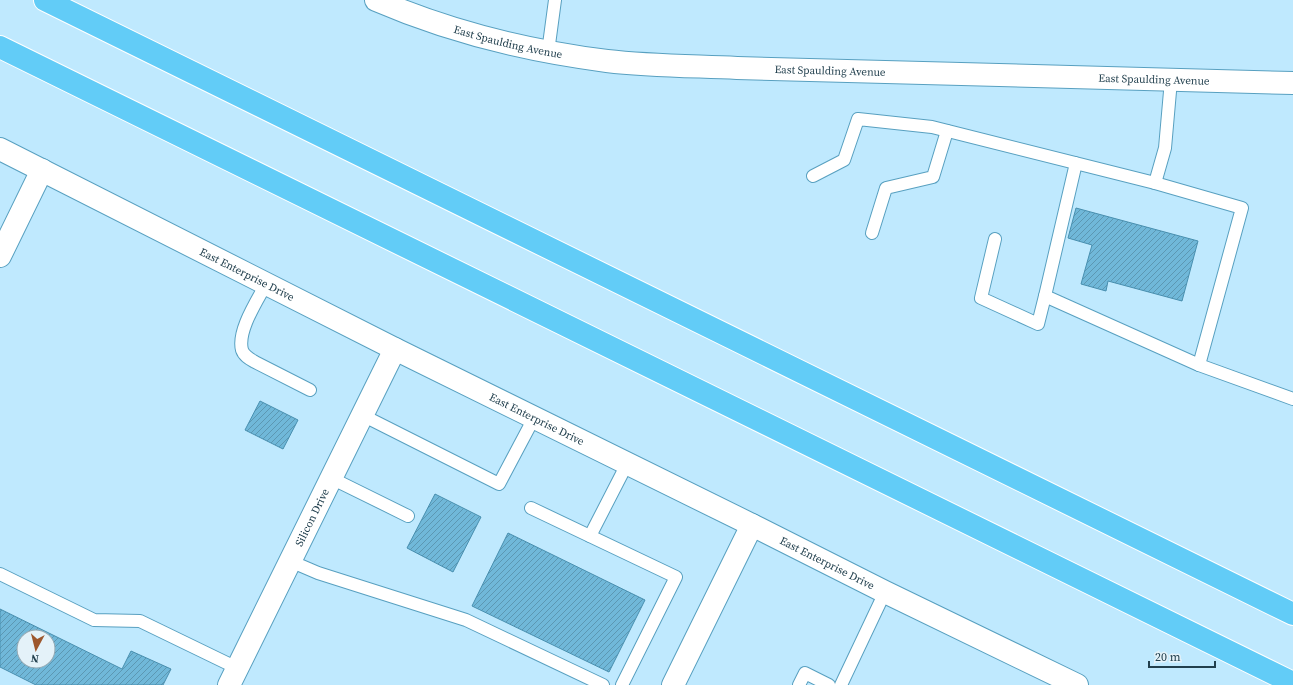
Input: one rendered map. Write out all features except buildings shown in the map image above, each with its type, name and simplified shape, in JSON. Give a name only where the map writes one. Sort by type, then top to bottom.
[{"type":"highway","points":[[45,0],[1293,614]]},
{"type":"highway","points":[[0,47],[1293,683]]},
{"type":"street","name":"East Spaulding Avenue","points":[[376,0],[406,6],[460,30],[508,44],[608,61],[666,65],[1293,83]]},
{"type":"street","name":"East Enterprise Drive","points":[[0,149],[395,349],[885,592],[1077,685]]},
{"type":"street","points":[[0,256],[42,170]]},
{"type":"street","name":"Silicon Drive","points":[[233,677],[395,349]]},
{"type":"street","points":[[673,685],[752,525]]},
{"type":"lane","points":[[548,52],[555,0]]},
{"type":"lane","points":[[1155,183],[1165,148],[1171,80]]},
{"type":"lane","points":[[813,176],[844,160],[858,119],[932,127],[1155,183],[1242,208],[1199,365]]},
{"type":"lane","points":[[872,233],[886,188],[932,177],[947,131]]},
{"type":"lane","points":[[994,239],[981,298],[1038,324],[1076,163]]},
{"type":"lane","points":[[266,284],[243,329],[241,341],[242,350],[247,357],[255,362],[310,390]]},
{"type":"lane","points":[[1045,296],[1199,365],[1293,399]]},
{"type":"lane","points":[[362,415],[499,484],[534,418]]},
{"type":"lane","points":[[590,536],[627,464]]},
{"type":"lane","points":[[331,478],[408,516]]},
{"type":"lane","points":[[531,508],[676,577],[622,685]]},
{"type":"lane","points":[[290,561],[318,573],[466,620],[603,685]]},
{"type":"lane","points":[[0,574],[94,620],[140,620],[233,677]]},
{"type":"lane","points":[[841,685],[885,592]]},
{"type":"lane","points":[[799,685],[805,673],[830,685]]}]
